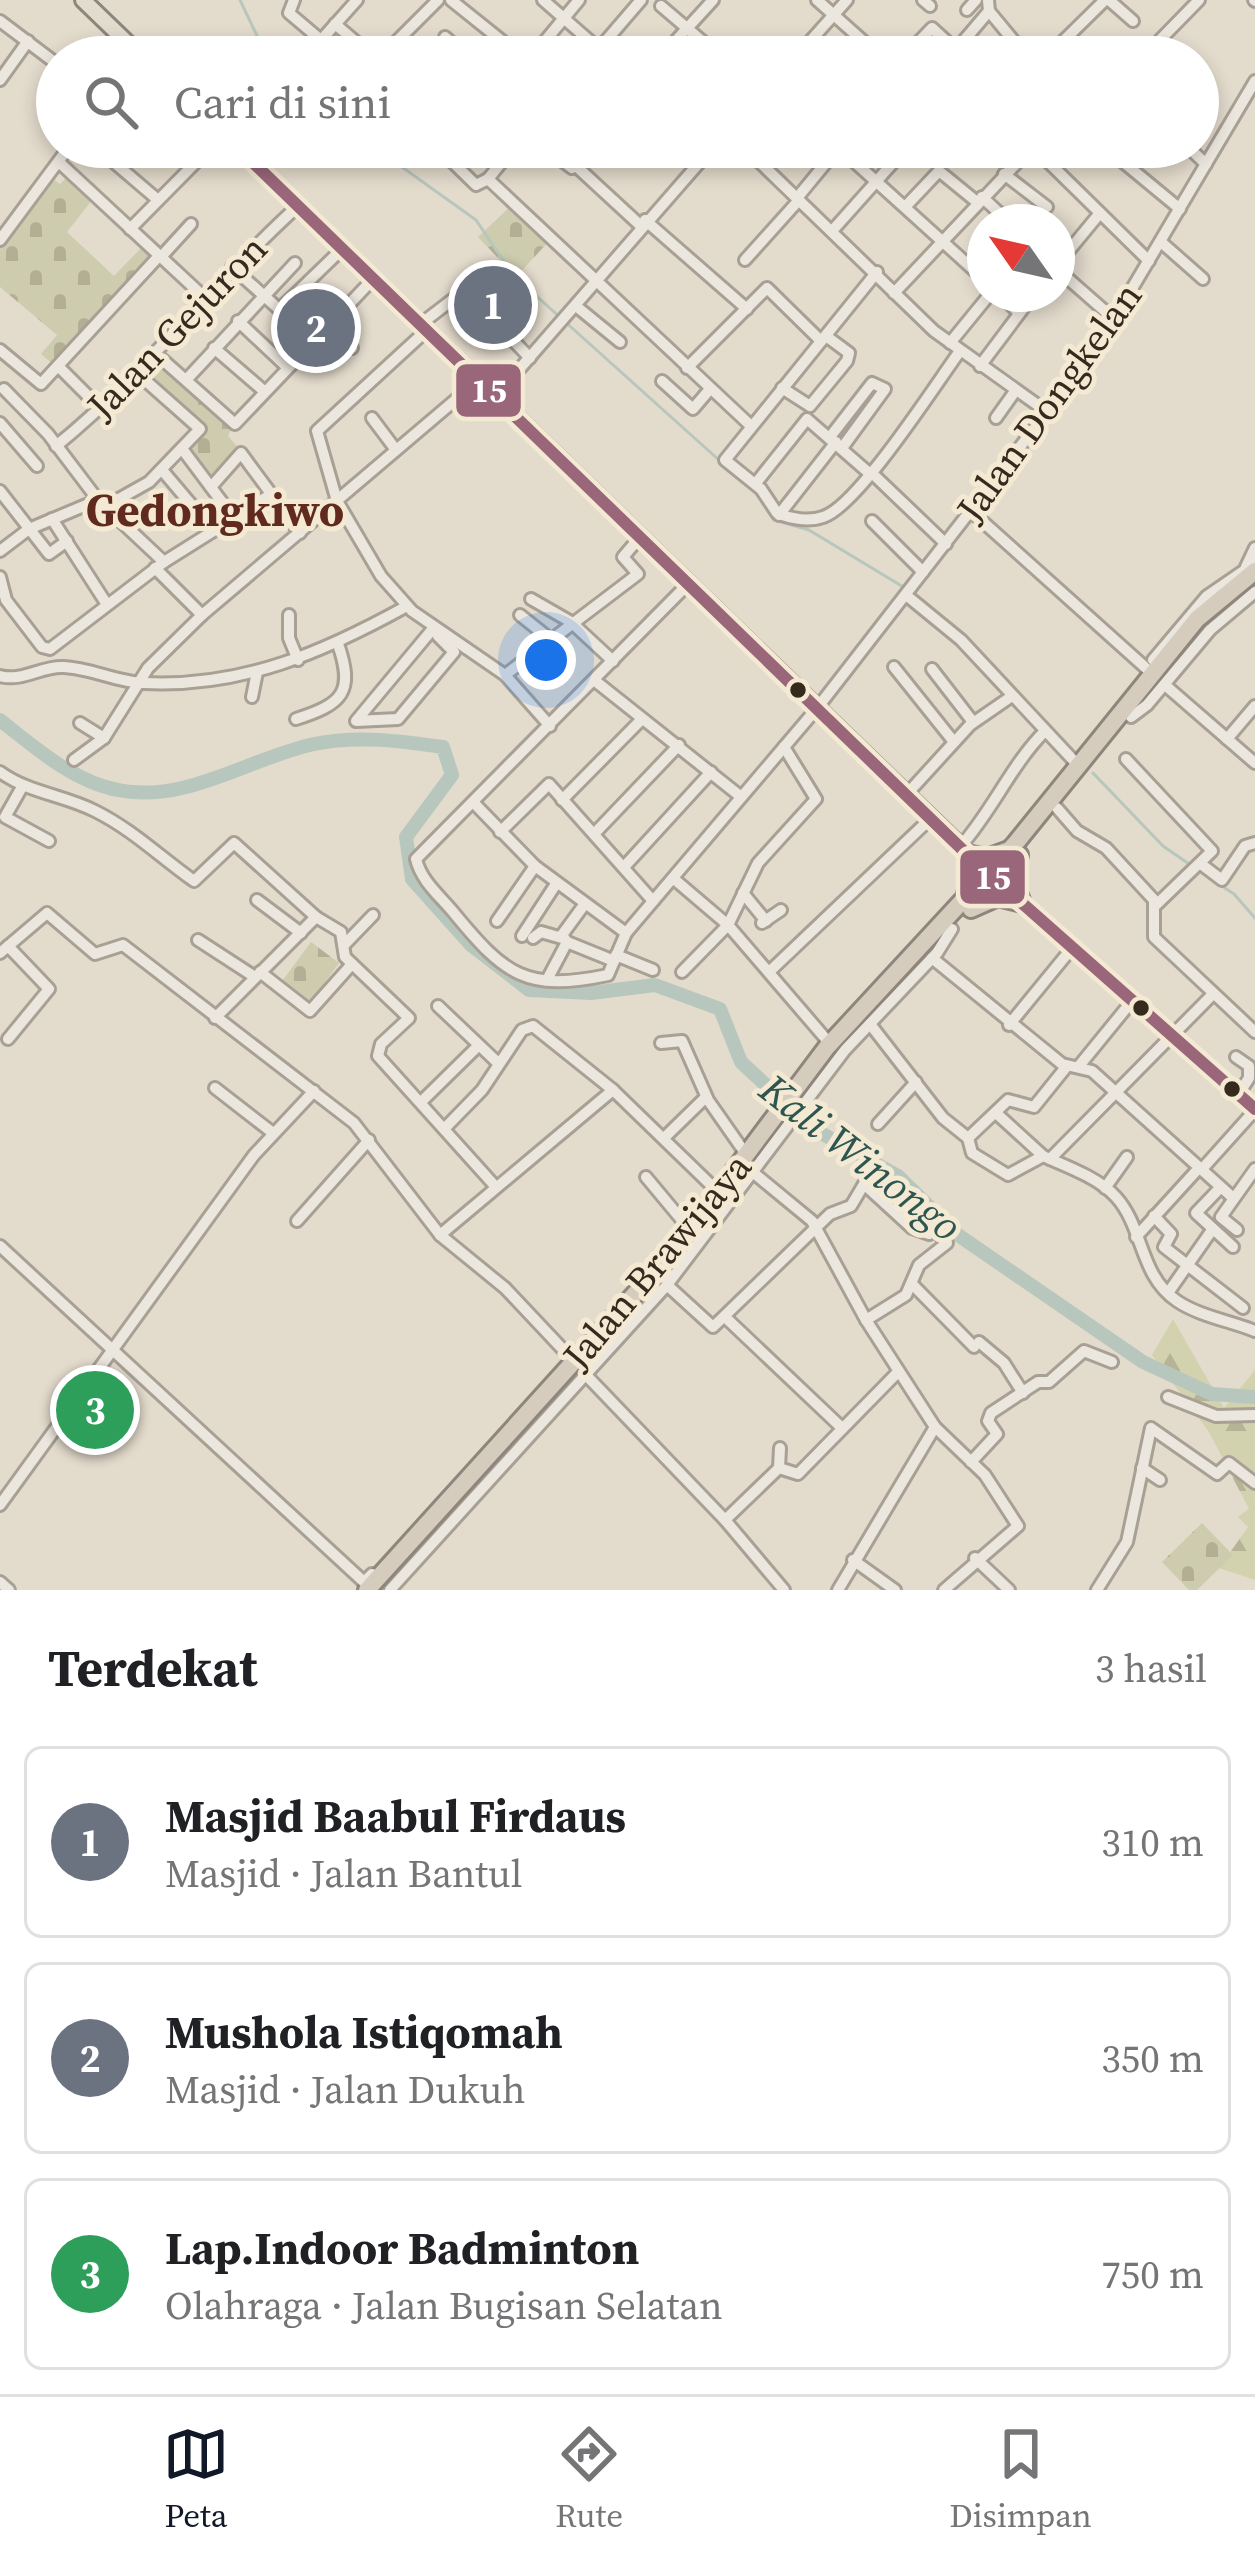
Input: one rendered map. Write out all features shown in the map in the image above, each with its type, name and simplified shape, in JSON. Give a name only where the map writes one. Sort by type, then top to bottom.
[{"type":"highway","points":[[963,850],[987,858],[1015,852],[1057,808],[1202,628],[1253,575]]},
{"type":"highway","points":[[1022,903],[1013,879],[1015,852],[1026,830],[1197,619],[1253,575]]},
{"type":"highway","points":[[963,850],[972,875],[967,905],[998,897],[1022,903]]},
{"type":"highway","name":"Jalan Brawijaya","points":[[363,1587],[673,1252],[837,1045],[967,905],[989,874],[1015,852]]},
{"type":"highway","name":"Jalan Brawijaya","points":[[806,1082],[947,926]]},
{"type":"highway","name":"Jalan Brawijaya","points":[[386,1590],[662,1282],[759,1144]]},
{"type":"main road","points":[[83,0],[120,36]]},
{"type":"main road","points":[[259,168],[963,850],[1255,1110]]},
{"type":"street","points":[[327,36],[357,0]]},
{"type":"street","points":[[451,0],[496,36]]},
{"type":"street","points":[[543,0],[580,36]]},
{"type":"street","points":[[549,36],[579,0]]},
{"type":"street","points":[[610,36],[641,0]]},
{"type":"street","points":[[817,0],[856,36]]},
{"type":"street","points":[[814,36],[848,0]]},
{"type":"street","points":[[967,10],[976,0]]},
{"type":"street","points":[[1084,0],[1096,11]]},
{"type":"street","points":[[1069,36],[1107,0],[1133,21]]},
{"type":"street","points":[[1163,36],[1199,0]]},
{"type":"street","points":[[679,36],[709,1]]},
{"type":"street","points":[[400,36],[430,3]]},
{"type":"street","points":[[274,20],[291,5],[319,36]]},
{"type":"street","points":[[966,36],[988,5],[1011,36]]},
{"type":"street","points":[[661,6],[696,36]]},
{"type":"street","points":[[0,21],[36,47]]},
{"type":"street","points":[[335,25],[348,36]]},
{"type":"street","points":[[0,80],[28,41]]},
{"type":"street","name":"Jalan Dongkelan","points":[[1219,142],[1255,81]]},
{"type":"street","points":[[0,240],[58,168]]},
{"type":"street","points":[[65,168],[204,297]]},
{"type":"street","points":[[121,168],[158,200]]},
{"type":"street","points":[[130,229],[190,168]]},
{"type":"street","points":[[459,168],[476,185],[497,168]]},
{"type":"street","points":[[578,168],[747,309]]},
{"type":"street","points":[[496,396],[693,168]]},
{"type":"street","points":[[766,168],[955,347],[1046,411]]},
{"type":"street","points":[[745,260],[822,168]]},
{"type":"street","points":[[862,168],[967,264]]},
{"type":"street","points":[[832,231],[888,168]]},
{"type":"street","points":[[1054,168],[1149,261]]},
{"type":"street","points":[[1130,168],[1180,209]]},
{"type":"street","name":"Jalan Dongkelan","points":[[615,958],[626,932],[818,707],[972,512],[1114,319],[1204,168]]},
{"type":"street","points":[[894,293],[1007,170],[1043,204]]},
{"type":"street","points":[[905,207],[939,171],[984,204]]},
{"type":"street","points":[[488,179],[594,284],[750,425]]},
{"type":"street","name":"Jalan Gejuron","points":[[56,446],[138,374],[232,267],[298,206]]},
{"type":"street","points":[[1075,244],[1100,213]]},
{"type":"street","points":[[0,350],[40,385],[191,224]]},
{"type":"street","points":[[1161,242],[1203,278]]},
{"type":"street","points":[[280,309],[342,249]]},
{"type":"street","points":[[187,380],[295,263]]},
{"type":"street","points":[[232,267],[313,340]]},
{"type":"street","points":[[779,515],[756,483],[725,461],[877,272]]},
{"type":"street","points":[[155,353],[231,422],[374,278]]},
{"type":"street","points":[[1075,283],[1114,319]]},
{"type":"street","points":[[686,368],[769,289],[824,338],[849,352],[848,362],[808,407],[782,388]]},
{"type":"street","points":[[430,631],[356,721],[398,719],[455,648],[430,631],[374,567],[337,501],[317,431],[465,290],[530,358]]},
{"type":"street","points":[[576,305],[620,342]]},
{"type":"street","points":[[779,515],[826,517],[873,475],[978,312]]},
{"type":"street","points":[[980,366],[1018,312]]},
{"type":"street","points":[[238,321],[286,366]]},
{"type":"street","points":[[329,323],[352,348]]},
{"type":"street","points":[[214,348],[264,392]]},
{"type":"street","points":[[59,367],[101,409]]},
{"type":"street","points":[[24,372],[2,391],[56,446],[202,616]]},
{"type":"street","points":[[0,550],[29,529],[103,503],[162,470],[183,450],[200,428],[138,374]]},
{"type":"street","points":[[74,760],[104,738],[141,680],[202,616],[480,379]]},
{"type":"street","points":[[662,381],[693,409],[710,389]]},
{"type":"street","points":[[779,515],[885,389],[872,383],[836,442]]},
{"type":"street","points":[[996,418],[1016,390]]},
{"type":"street","points":[[372,418],[396,450]]},
{"type":"street","points":[[756,483],[807,419],[946,544]]},
{"type":"street","points":[[0,423],[37,466]]},
{"type":"street","points":[[183,450],[234,518]]},
{"type":"street","points":[[211,487],[241,453],[300,533]]},
{"type":"street","points":[[162,470],[212,529]]},
{"type":"street","points":[[0,490],[49,554],[67,541]]},
{"type":"street","points":[[0,577],[6,600],[46,649],[159,565],[270,495]]},
{"type":"street","points":[[972,512],[1147,668]]},
{"type":"street","points":[[52,519],[106,603]]},
{"type":"street","points":[[872,521],[923,572]]},
{"type":"street","points":[[506,675],[638,574],[622,556],[640,537]]},
{"type":"street","points":[[1131,717],[1165,685],[1253,575],[1255,548]]},
{"type":"street","points":[[1026,830],[1074,761],[1207,596],[1253,575]]},
{"type":"street","points":[[615,958],[605,976],[535,982],[500,965],[419,871],[416,859],[689,583]]},
{"type":"street","points":[[906,595],[961,640],[1074,761]]},
{"type":"street","points":[[531,599],[572,622],[613,661]]},
{"type":"street","points":[[0,676],[14,678],[61,667],[190,683],[298,660],[412,611]]},
{"type":"street","points":[[412,611],[506,675],[550,726]]},
{"type":"street","points":[[289,615],[289,638],[298,660]]},
{"type":"street","points":[[520,615],[550,639]]},
{"type":"street","points":[[296,718],[332,707],[339,698],[348,672],[338,644]]},
{"type":"street","points":[[894,668],[954,742]]},
{"type":"street","points":[[932,669],[973,722]]},
{"type":"street","points":[[252,697],[257,672]]},
{"type":"street","points":[[594,680],[740,796]]},
{"type":"street","points":[[1165,685],[1255,763]]},
{"type":"street","points":[[907,794],[973,722],[1012,696]]},
{"type":"street","points":[[1227,739],[1255,706]]},
{"type":"street","points":[[562,800],[642,719]]},
{"type":"street","points":[[80,723],[104,738]]},
{"type":"street","points":[[963,850],[1045,730]]},
{"type":"street","points":[[594,834],[679,745]]},
{"type":"street","points":[[682,972],[728,925],[758,862],[817,797],[784,746]]},
{"type":"street","points":[[1126,759],[1211,848],[1199,866],[1156,905],[1154,937],[1255,1032]]},
{"type":"street","points":[[0,772],[22,787],[97,812],[154,845],[194,881],[234,843],[316,917],[338,930],[346,943]]},
{"type":"street","points":[[624,868],[711,772]]},
{"type":"street","points":[[500,832],[546,783],[653,901]]},
{"type":"street","points":[[22,787],[5,818],[49,841]]},
{"type":"street","points":[[473,802],[556,884],[626,932]]},
{"type":"street","points":[[1057,808],[1077,831],[1106,848],[1156,905]]},
{"type":"street","points":[[771,970],[931,818]]},
{"type":"street","points":[[1199,866],[1222,880],[1245,846],[1255,843]]},
{"type":"street","points":[[497,921],[535,866]]},
{"type":"street","points":[[674,879],[728,925],[771,970],[803,1018],[837,1045],[869,1024],[932,958],[947,926]]},
{"type":"street","points":[[556,884],[528,937],[541,932],[652,970]]},
{"type":"street","points":[[743,893],[764,922],[781,910]]},
{"type":"street","points":[[257,900],[302,933]]},
{"type":"street","points":[[549,976],[584,905]]},
{"type":"street","points":[[8,1039],[49,991],[4,950],[34,919],[50,914],[95,954],[123,945],[314,1090],[369,1140],[444,1231],[570,1357]]},
{"type":"street","points":[[374,915],[346,943],[344,955],[409,1018],[376,1053],[495,1186]]},
{"type":"street","points":[[215,1018],[316,917]]},
{"type":"street","points":[[198,940],[310,1011],[352,964]]},
{"type":"street","points":[[1009,1024],[1072,947]]},
{"type":"street","points":[[932,958],[1009,1024],[1117,1091],[1231,1196]]},
{"type":"street","points":[[912,979],[922,989]]},
{"type":"street","points":[[869,1024],[943,1118],[968,1138],[973,1153],[1008,1175],[1046,1157],[1212,995]]},
{"type":"street","points":[[968,1138],[1011,1099],[1034,1107],[1132,1001]]},
{"type":"street","points":[[438,1006],[497,1062]]},
{"type":"street","points":[[445,1128],[482,1090],[522,1030],[533,1026],[613,1090],[714,1188]]},
{"type":"street","points":[[661,1043],[672,1038],[682,1041],[706,1097],[759,1144]]},
{"type":"street","points":[[421,1102],[477,1047]]},
{"type":"street","points":[[1236,1057],[1249,1066],[1249,1078],[1238,1095]]},
{"type":"street","points":[[878,1124],[916,1082]]},
{"type":"street","points":[[215,1088],[273,1133]]},
{"type":"street","points":[[0,1505],[273,1133],[314,1090]]},
{"type":"street","points":[[444,1231],[495,1186],[552,1146],[613,1090]]},
{"type":"street","points":[[664,1138],[706,1097]]},
{"type":"street","points":[[1136,1237],[1255,1110]]},
{"type":"street","points":[[996,1113],[1046,1157],[1105,1188],[1121,1203],[1149,1270],[1168,1293],[1193,1309],[1255,1331]]},
{"type":"street","points":[[297,1221],[369,1140]]},
{"type":"street","points":[[568,1391],[668,1285],[755,1174],[759,1144]]},
{"type":"street","points":[[0,1246],[363,1587],[714,1188],[759,1144]]},
{"type":"street","points":[[1105,1188],[1127,1157]]},
{"type":"street","points":[[1237,1231],[1221,1217],[1231,1196],[1255,1169]]},
{"type":"street","points":[[755,1174],[798,1207],[817,1231],[934,1427],[971,1462],[1018,1526],[975,1558],[944,1590]]},
{"type":"street","points":[[646,1177],[686,1225]]},
{"type":"street","points":[[668,1285],[710,1326],[830,1214],[851,1206],[864,1184],[912,1228],[929,1234],[935,1230],[947,1243],[919,1265],[899,1300],[866,1320]]},
{"type":"street","points":[[1168,1293],[1212,1230],[1213,1223],[1196,1212],[1219,1189]]},
{"type":"street","points":[[1154,1216],[1171,1234],[1164,1247],[1243,1308]]},
{"type":"street","points":[[1212,1230],[1233,1247]]},
{"type":"street","points":[[912,1284],[1004,1363],[1022,1393]]},
{"type":"street","points":[[1231,1321],[1255,1295]]},
{"type":"street","points":[[724,1316],[842,1428]]},
{"type":"street","points":[[971,1462],[997,1434],[989,1416],[1022,1393],[1049,1382],[1084,1352],[1112,1362]]},
{"type":"street","points":[[779,1468],[798,1474],[898,1372]]},
{"type":"street","points":[[586,1375],[725,1520],[784,1590]]},
{"type":"street","points":[[1168,1396],[1216,1417],[1255,1415]]},
{"type":"street","points":[[838,1590],[934,1427]]},
{"type":"street","points":[[1096,1590],[1127,1542],[1151,1428],[1217,1474],[1229,1463],[1255,1483]]},
{"type":"street","points":[[725,1520],[779,1468],[780,1448]]},
{"type":"street","points":[[1142,1468],[1160,1480]]},
{"type":"street","points":[[975,1558],[1009,1590]]},
{"type":"street","points":[[853,1560],[895,1590]]},
{"type":"street","points":[[0,1582],[9,1590]]},
{"type":"green space","points":[[67,177],[93,199],[67,232],[114,276],[144,245],[156,256],[56,367],[41,354],[57,335],[0,287],[0,245],[53,179],[60,184]]},
{"type":"green space","points":[[513,204],[550,240],[516,277],[478,237]]},
{"type":"green space","points":[[158,356],[233,426],[228,436],[242,452],[214,481],[185,446],[200,430],[144,374]]},
{"type":"green space","points":[[311,942],[339,963],[309,1004],[280,984]]},
{"type":"green space","points":[[1173,1319],[1224,1408],[1255,1370],[1255,1580],[1219,1568],[1248,1527],[1238,1517],[1249,1509],[1209,1432],[1152,1355]]},
{"type":"green space","points":[[1202,1523],[1233,1555],[1197,1590],[1189,1590],[1162,1562]]},
{"type":"waterway","points":[[240,0],[257,36]]},
{"type":"waterway","points":[[403,168],[476,220],[513,275],[739,478]]},
{"type":"waterway","points":[[769,511],[774,520],[809,530],[905,588]]},
{"type":"waterway","points":[[913,594],[966,637]]},
{"type":"waterway","points":[[1042,719],[1070,748]]},
{"type":"waterway","name":"Kali Winongo","points":[[0,720],[86,779],[143,793],[193,785],[330,741],[443,747],[452,775],[406,837],[412,879],[471,945],[529,990],[591,993],[655,985],[720,1009],[741,1062],[812,1128],[898,1176],[958,1235],[1143,1362],[1212,1394],[1255,1397]]},
{"type":"waterway","points":[[1093,773],[1163,846],[1192,866]]},
{"type":"waterway","points":[[1199,871],[1234,894],[1255,918]]},
{"type":"transit line","name":"15","points":[[259,168],[971,858],[1255,1109]]},
{"type":"place","name":"Masjid Baabul Firdaus","points":[[493,305]]},
{"type":"place","name":"Mushola Istiqomah","points":[[316,328]]},
{"type":"place","name":"Lap.Indoor Badminton","points":[[95,1410]]},
{"type":"district","name":"Gedongkiwo","points":[[215,510]]}]
